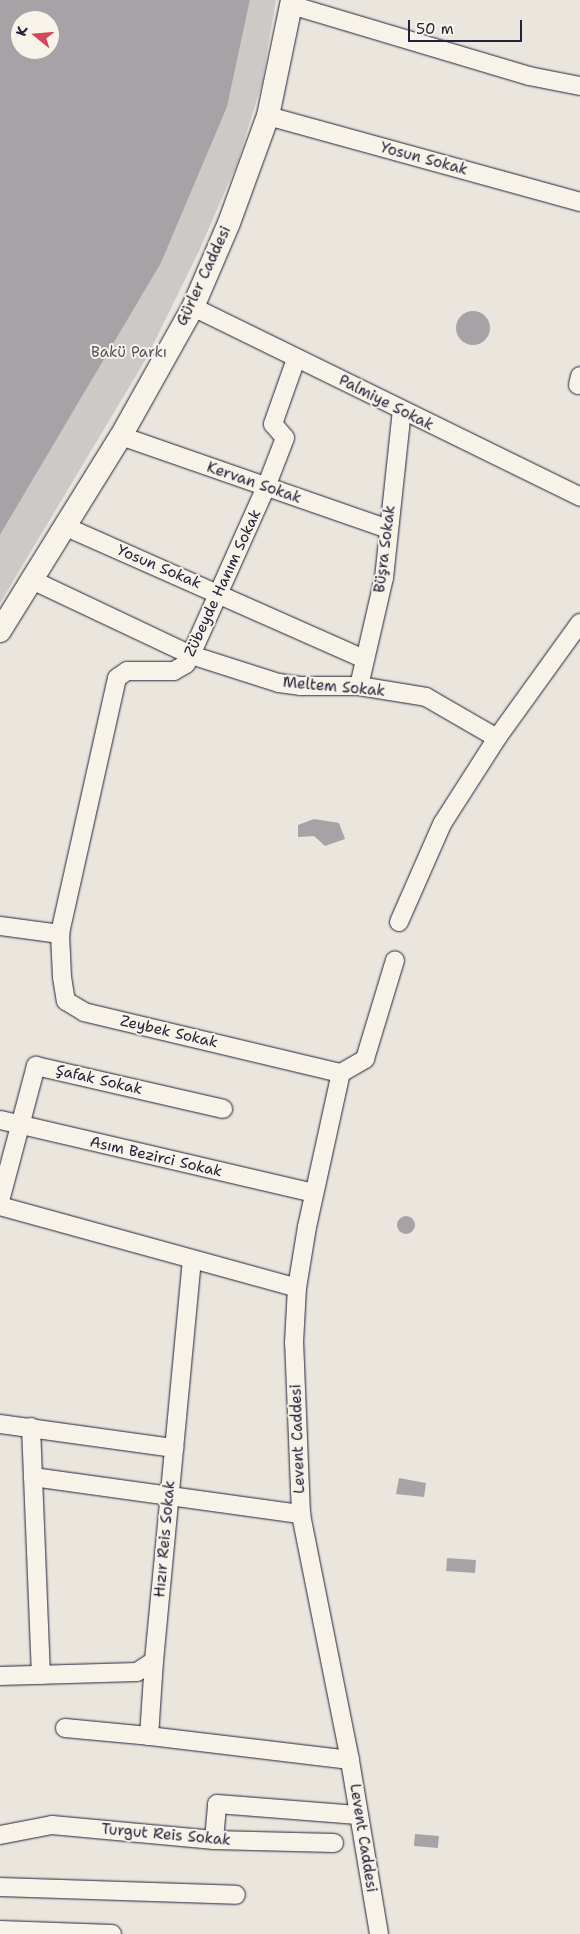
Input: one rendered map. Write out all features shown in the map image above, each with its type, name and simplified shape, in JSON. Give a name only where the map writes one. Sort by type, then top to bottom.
[{"type":"street","points":[[291,3],[528,76],[580,86]]},
{"type":"street","name":"Gürler Caddesi","points":[[0,631],[30,579],[120,436],[193,307],[229,223],[268,116],[291,3]]},
{"type":"street","name":"Yosun Sokak","points":[[268,116],[580,202]]},
{"type":"street","name":"Palmiye Sokak","points":[[193,307],[296,360],[580,497]]},
{"type":"street","name":"Zübeyde Hanım Sokak","points":[[60,934],[117,678],[127,671],[174,671],[186,664],[220,594],[285,438],[272,424],[296,360]]},
{"type":"street","name":"Büşra Sokak","points":[[359,686],[384,578],[402,410]]},
{"type":"street","name":"Kervan Sokak","points":[[120,436],[388,529]]},
{"type":"street","name":"Yosun Sokak","points":[[64,526],[220,594],[364,660]]},
{"type":"street","name":"Meltem Sokak","points":[[30,579],[191,655],[279,683],[300,686],[359,686],[426,697],[497,738]]},
{"type":"street","points":[[399,922],[442,824],[497,738],[580,623]]},
{"type":"street","points":[[0,926],[60,934]]},
{"type":"street","name":"Zeybek Sokak","points":[[60,934],[66,1001],[84,1012],[341,1073]]},
{"type":"street","points":[[341,1073],[364,1059],[395,960]]},
{"type":"street","name":"Şafak Sokak","points":[[19,1125],[36,1066],[223,1109]]},
{"type":"street","name":"Levent Caddesi","points":[[341,1073],[313,1193],[297,1288],[294,1343],[301,1514],[350,1760],[378,1934]]},
{"type":"street","name":"Asım Bezirci Sokak","points":[[0,1120],[313,1193]]},
{"type":"street","points":[[0,1201],[19,1125]]},
{"type":"street","points":[[0,1206],[297,1288]]},
{"type":"street","name":"Hızır Reis Sokak","points":[[148,1736],[192,1260]]},
{"type":"street","points":[[0,1424],[174,1448]]},
{"type":"street","points":[[31,1427],[41,1675]]},
{"type":"street","points":[[33,1477],[169,1498],[301,1514]]},
{"type":"street","points":[[0,1676],[137,1672],[154,1661]]},
{"type":"street","points":[[65,1728],[350,1760]]},
{"type":"street","points":[[214,1840],[217,1804],[358,1815]]},
{"type":"street","name":"Turgut Reis Sokak","points":[[0,1835],[52,1825],[214,1840],[334,1843]]},
{"type":"street","points":[[0,1887],[236,1895]]},
{"type":"street","points":[[0,1930],[112,1934]]},
{"type":"green space","name":"Bakü Parkı","points":[[250,0],[276,0],[262,83],[237,164],[198,253],[146,359],[0,603],[0,535],[161,263],[227,107]]},
{"type":"shaded area","points":[[0,0],[250,0],[227,107],[161,263],[0,535]]},
{"type":"shaded area","points":[[473,311],[485,316],[490,328],[485,340],[473,345],[461,340],[456,328],[461,316]]},
{"type":"shaded area","points":[[314,819],[339,823],[345,839],[325,846],[314,836],[298,837],[298,825]]},
{"type":"shaded area","points":[[406,1216],[412,1219],[415,1225],[412,1231],[406,1234],[400,1231],[397,1225],[400,1219]]},
{"type":"shaded area","points":[[399,1478],[426,1483],[424,1497],[396,1494]]},
{"type":"shaded area","points":[[447,1558],[476,1560],[475,1573],[446,1571]]},
{"type":"shaded area","points":[[415,1834],[439,1836],[438,1848],[414,1846]]}]
